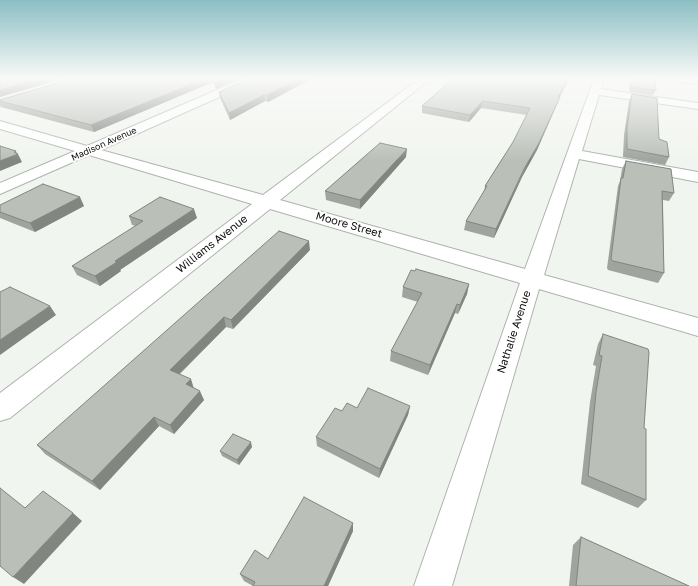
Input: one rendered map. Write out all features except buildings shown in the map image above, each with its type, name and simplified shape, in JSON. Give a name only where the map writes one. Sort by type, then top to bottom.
[{"type":"street","name":"Madison Avenue","points":[[0,190],[189,106]]},
{"type":"street","name":"Williams Avenue","points":[[0,409],[390,106]]},
{"type":"street","name":"Nathalie Avenue","points":[[433,586],[532,278],[590,106]]},
{"type":"street","name":"Moore Street","points":[[0,125],[698,327]]},
{"type":"street","points":[[575,154],[698,177]]}]
